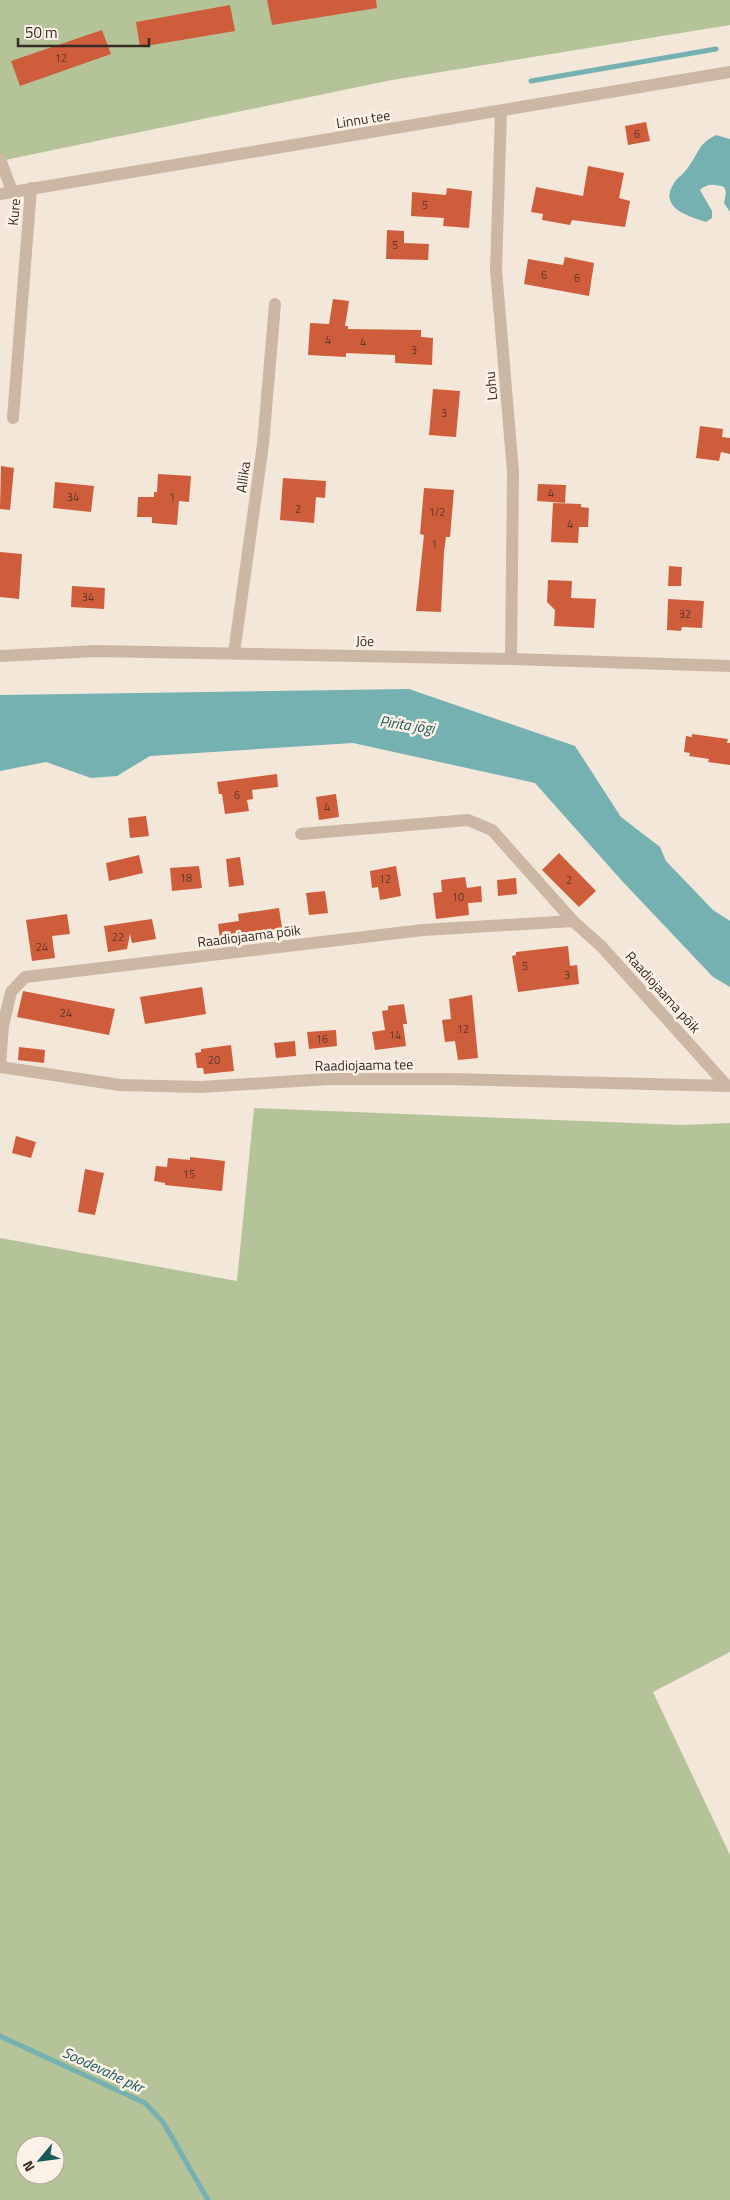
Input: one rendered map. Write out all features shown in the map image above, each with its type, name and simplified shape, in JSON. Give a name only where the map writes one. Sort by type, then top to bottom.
[{"type":"street","name":"Linnu tee","points":[[6,193],[501,112],[730,72]]},
{"type":"street","name":"Lohu","points":[[501,112],[496,270],[513,472],[511,658]]},
{"type":"street","points":[[0,159],[6,193]]},
{"type":"street","name":"Kure","points":[[13,418],[31,188]]},
{"type":"street","name":"Allika","points":[[234,653],[263,444],[274,304]]},
{"type":"street","name":"Jõe","points":[[0,656],[96,651],[511,658],[730,666]]},
{"type":"street","name":"Raadiojaama põik","points":[[301,834],[468,820],[492,830],[573,921],[602,947],[729,1086]]},
{"type":"street","name":"Raadiojaama põik","points":[[0,1067],[3,1026],[10,992],[25,977],[424,930],[573,921]]},
{"type":"street","name":"Raadiojaama tee","points":[[0,1067],[138,1086],[201,1087],[328,1079],[448,1079],[729,1086]]},
{"type":"green space","points":[[0,0],[730,0],[730,25],[392,80],[0,161]]},
{"type":"green space","points":[[254,1108],[682,1125],[730,1123],[730,1652],[653,1692],[730,1855],[730,2200],[0,2200],[0,1238],[237,1281]]},
{"type":"water","points":[[716,135],[730,139],[730,212],[724,203],[726,192],[724,187],[705,186],[700,190],[712,211],[712,218],[706,222],[677,210],[672,205],[670,192],[674,183],[687,168],[702,145]]},
{"type":"water","name":"Pirita jõgi","points":[[409,689],[575,746],[621,817],[660,847],[666,861],[713,910],[730,921],[730,987],[713,977],[623,882],[535,783],[353,743],[150,756],[117,776],[91,778],[46,762],[0,771],[0,695]]},
{"type":"building","points":[[267,0],[376,0],[377,8],[272,25]]},
{"type":"building","points":[[230,5],[235,31],[140,47],[136,22]]},
{"type":"building","points":[[102,30],[111,54],[20,86],[11,61]]},
{"type":"building","points":[[646,122],[650,141],[628,145],[625,126]]},
{"type":"building","points":[[588,166],[624,173],[619,198],[630,201],[625,227],[572,220],[570,225],[542,220],[543,214],[531,212],[536,187],[583,196]]},
{"type":"building","points":[[447,188],[472,191],[469,228],[443,226],[444,218],[411,216],[412,192],[446,195]]},
{"type":"building","points":[[387,230],[404,231],[404,243],[429,244],[428,260],[386,259]]},
{"type":"building","points":[[565,257],[594,263],[589,296],[524,284],[528,259],[563,265]]},
{"type":"building","points":[[333,299],[349,301],[345,326],[348,326],[348,329],[421,330],[421,337],[433,338],[432,365],[395,363],[395,355],[346,353],[346,357],[308,355],[310,323],[329,324]]},
{"type":"building","points":[[433,389],[460,391],[456,437],[429,435]]},
{"type":"building","points":[[700,426],[723,429],[722,437],[730,438],[730,454],[721,452],[719,461],[696,458]]},
{"type":"building","points":[[1,466],[14,468],[10,510],[0,509]]},
{"type":"building","points":[[158,474],[191,476],[189,502],[179,501],[177,525],[152,523],[152,517],[137,517],[138,497],[154,497],[154,492],[157,492]]},
{"type":"building","points":[[283,478],[326,481],[325,498],[316,497],[314,523],[280,520]]},
{"type":"building","points":[[55,482],[94,486],[91,512],[53,508]]},
{"type":"building","points":[[538,484],[566,485],[565,503],[537,501]]},
{"type":"building","points":[[424,488],[454,490],[450,537],[446,537],[444,552],[441,612],[416,611],[424,535],[420,534]]},
{"type":"building","points":[[553,503],[581,504],[581,507],[589,508],[588,527],[579,527],[578,543],[551,542]]},
{"type":"building","points":[[0,552],[22,554],[19,599],[0,597]]},
{"type":"building","points":[[669,566],[682,567],[681,586],[668,586]]},
{"type":"building","points":[[548,580],[572,581],[571,598],[596,599],[594,628],[554,626],[555,610],[547,602]]},
{"type":"building","points":[[72,586],[105,588],[104,609],[71,607]]},
{"type":"building","points":[[668,599],[704,601],[702,628],[682,627],[681,631],[667,630]]},
{"type":"building","points":[[692,734],[728,739],[727,743],[730,743],[730,765],[708,762],[709,759],[689,756],[690,753],[684,752],[686,736],[692,737]]},
{"type":"building","points":[[277,774],[278,787],[252,790],[253,799],[247,800],[249,811],[225,814],[222,794],[219,794],[217,782]]},
{"type":"building","points":[[336,794],[339,817],[319,820],[316,797]]},
{"type":"building","points":[[146,816],[149,836],[130,838],[128,818]]},
{"type":"building","points":[[559,853],[596,891],[579,907],[542,870]]},
{"type":"building","points":[[139,855],[143,873],[109,881],[106,863]]},
{"type":"building","points":[[240,857],[244,885],[229,887],[226,859]]},
{"type":"building","points":[[199,866],[202,888],[172,891],[170,868]]},
{"type":"building","points":[[396,866],[401,896],[380,900],[378,887],[372,888],[370,871]]},
{"type":"building","points":[[465,877],[467,888],[481,886],[482,902],[468,903],[469,915],[436,919],[433,893],[442,892],[441,880]]},
{"type":"building","points":[[516,878],[517,894],[498,896],[497,880]]},
{"type":"building","points":[[325,891],[328,913],[309,915],[306,893]]},
{"type":"building","points":[[279,908],[282,928],[220,939],[218,924],[239,921],[238,914]]},
{"type":"building","points":[[67,914],[70,934],[52,936],[55,958],[32,961],[26,920]]},
{"type":"building","points":[[152,919],[156,939],[132,943],[130,934],[127,949],[108,952],[104,926]]},
{"type":"building","points":[[568,946],[570,966],[577,965],[579,984],[518,992],[512,956],[516,955],[516,952]]},
{"type":"building","points":[[202,987],[206,1014],[145,1024],[140,997]]},
{"type":"building","points":[[23,991],[115,1009],[109,1035],[17,1017]]},
{"type":"building","points":[[472,995],[478,1058],[458,1060],[455,1041],[445,1042],[442,1020],[451,1019],[449,999]]},
{"type":"building","points":[[404,1004],[407,1024],[403,1024],[406,1046],[375,1050],[372,1032],[385,1030],[382,1011],[388,1010],[388,1006]]},
{"type":"building","points":[[336,1030],[337,1046],[309,1049],[307,1032]]},
{"type":"building","points":[[295,1041],[296,1056],[276,1058],[274,1043]]},
{"type":"building","points":[[231,1045],[234,1071],[204,1074],[203,1068],[197,1068],[195,1053],[201,1052],[201,1049]]},
{"type":"building","points":[[19,1047],[45,1050],[44,1063],[18,1060]]},
{"type":"building","points":[[16,1136],[36,1142],[31,1158],[12,1153]]},
{"type":"building","points":[[190,1157],[225,1161],[222,1191],[165,1185],[165,1183],[154,1181],[156,1166],[167,1167],[168,1158],[190,1160]]},
{"type":"building","points":[[85,1169],[104,1173],[95,1215],[78,1212]]},
{"type":"waterway","points":[[531,81],[716,49]]},
{"type":"waterway","name":"Soodevahe pkr","points":[[0,2036],[145,2103],[163,2122],[208,2200]]}]
